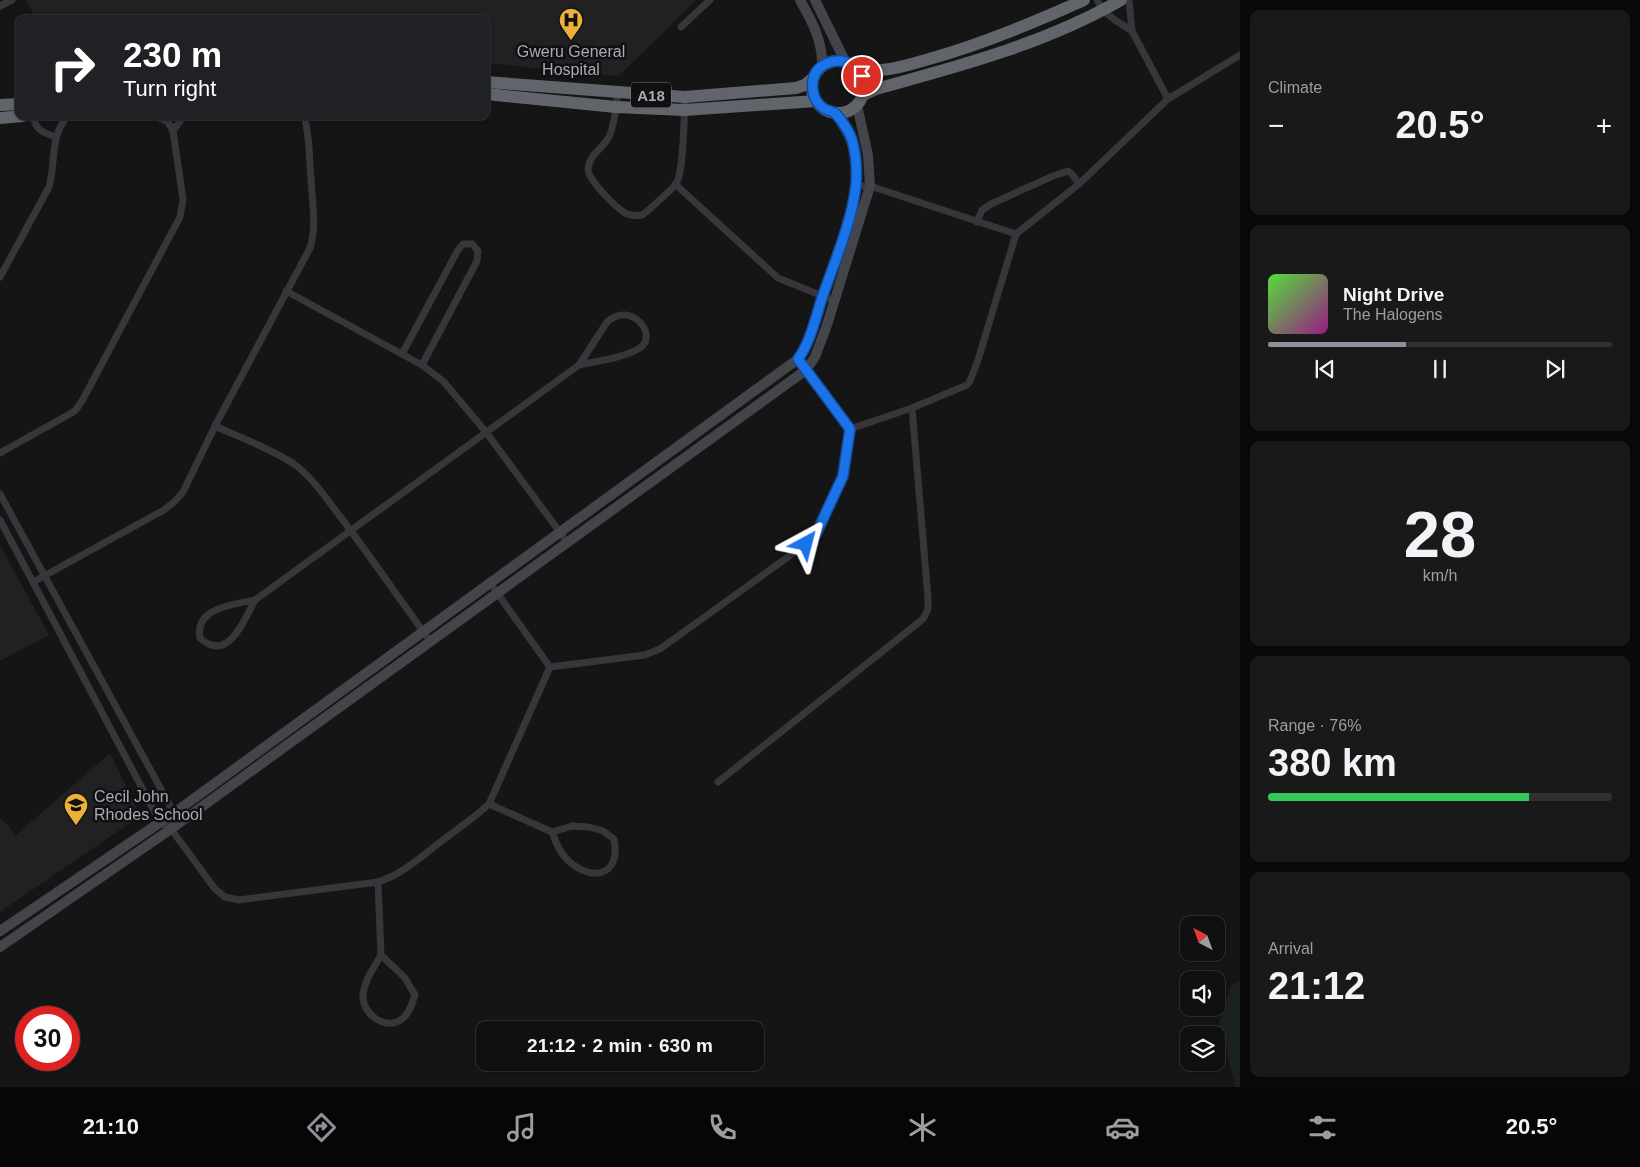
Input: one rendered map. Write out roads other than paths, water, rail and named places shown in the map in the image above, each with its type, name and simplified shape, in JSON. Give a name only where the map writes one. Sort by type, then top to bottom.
[{"type":"highway","points":[[822,66],[835,61],[845,61],[857,68],[870,71],[900,68],[950,53],[1034,23],[1084,0]]},
{"type":"highway","points":[[813,78],[812,90],[816,101],[824,109],[835,113],[847,111],[876,90],[997,55],[1041,38],[1100,5],[1121,0]]},
{"type":"highway","name":"A18","points":[[490,93],[513,90],[578,90],[618,93],[685,104],[796,88],[805,85],[822,66]]},
{"type":"highway","points":[[857,68],[862,76],[864,86],[860,100]]},
{"type":"highway","name":"A18","points":[[490,83],[513,90],[577,103],[616,107],[816,101]]},
{"type":"highway","points":[[577,103],[578,90]]},
{"type":"highway","points":[[0,105],[15,104]]},
{"type":"highway","points":[[0,118],[15,117]]},
{"type":"main road","points":[[800,0],[818,34],[822,66]]},
{"type":"main road","points":[[815,0],[845,61]]},
{"type":"main road","points":[[0,947],[171,829],[806,370],[815,358],[835,301],[870,186],[868,155],[860,100]]},
{"type":"main road","points":[[0,931],[174,813],[798,359],[808,339],[845,230],[856,186],[856,165],[852,141],[846,128],[835,113]]},
{"type":"street","points":[[0,6],[12,0]]},
{"type":"street","points":[[681,27],[710,0]]},
{"type":"street","points":[[1129,0],[1132,31],[1168,99]]},
{"type":"street","points":[[1100,5],[1132,31]]},
{"type":"street","points":[[850,429],[912,408],[967,385],[970,381],[1016,234],[1078,184],[1168,99],[1240,55]]},
{"type":"street","points":[[618,93],[608,138],[590,162],[588,168],[589,176],[594,182],[627,214],[643,214],[650,210],[675,184],[680,167],[685,104]]},
{"type":"street","points":[[34,120],[39,130],[56,137]]},
{"type":"street","points":[[0,277],[49,187],[53,175],[56,137],[64,120]]},
{"type":"street","points":[[0,453],[75,411],[180,217],[183,207],[173,132],[168,122],[164,120]]},
{"type":"street","points":[[173,132],[181,120]]},
{"type":"street","points":[[33,582],[164,510],[182,492],[305,258],[313,238],[306,120]]},
{"type":"street","points":[[977,222],[982,210],[991,204],[1053,176],[1068,171],[1078,184]]},
{"type":"street","points":[[675,184],[778,278],[835,301]]},
{"type":"street","points":[[856,186],[870,186],[1016,234]]},
{"type":"street","points":[[402,354],[458,250],[464,244],[472,244],[478,251],[477,261],[422,365]]},
{"type":"street","points":[[286,291],[422,365],[444,382],[486,432],[567,542]]},
{"type":"street","points":[[255,600],[234,637],[226,644],[220,646],[211,645],[200,638],[200,624],[204,617],[211,612],[255,600],[579,365],[607,322],[613,316],[620,314],[631,315],[642,326],[647,335],[641,347],[626,354],[579,365]]},
{"type":"street","points":[[550,667],[644,656],[660,649],[806,544],[816,534],[843,476],[850,429],[798,359]]},
{"type":"street","points":[[718,782],[923,618],[928,609],[912,408]]},
{"type":"street","points":[[215,426],[294,464],[319,489],[431,642]]},
{"type":"street","points":[[0,494],[174,813],[171,829]]},
{"type":"street","points":[[0,520],[160,822],[171,829],[215,889],[225,897],[239,900],[378,882],[408,868],[489,804],[550,667]]},
{"type":"street","points":[[490,583],[550,667]]},
{"type":"street","points":[[94,698],[107,692]]},
{"type":"street","points":[[489,804],[552,832],[572,826],[603,830],[614,839],[616,851],[612,863],[603,872],[585,871],[565,857],[557,847],[552,832]]},
{"type":"street","points":[[378,882],[381,955],[366,980],[362,995],[363,1002],[371,1015],[378,1021],[385,1023],[395,1022],[402,1019],[412,1007],[415,995],[405,978],[381,955]]},
{"type":"place","name":"Gweru General Hospital","points":[[571,41]]},
{"type":"place","name":"Cecil John Rhodes School","points":[[76,826]]}]
